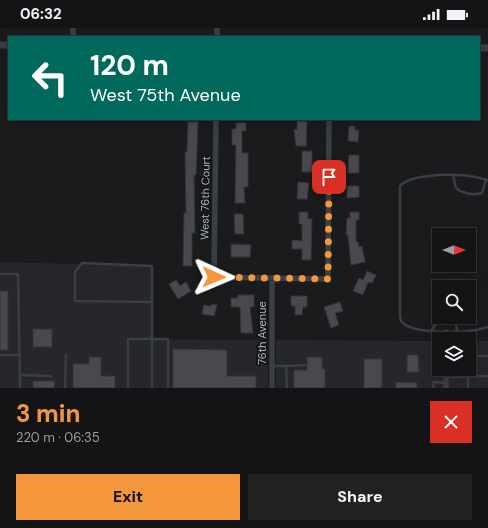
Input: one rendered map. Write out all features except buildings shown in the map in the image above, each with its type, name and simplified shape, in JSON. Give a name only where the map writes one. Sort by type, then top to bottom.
[{"type":"street","name":"West 76th Court","points":[[216,120],[214,277],[272,278]]},
{"type":"street","points":[[272,278],[328,279],[329,120]]},
{"type":"street","name":"76th Avenue","points":[[272,278],[272,388]]},
{"type":"lane","points":[[453,175],[456,188],[461,192],[478,195],[482,193],[487,180],[453,175],[414,178],[404,182],[400,186],[401,321],[412,328],[446,332],[488,327]]},
{"type":"lane","points":[[152,302],[75,301],[75,272],[82,263],[152,266],[152,302],[152,388]]},
{"type":"lane","points":[[0,274],[18,274],[20,312],[20,388]]},
{"type":"lane","points":[[431,330],[439,319],[445,319],[456,324],[457,331]]},
{"type":"lane","points":[[128,388],[128,339],[168,339],[168,388]]},
{"type":"lane","points":[[0,355],[20,355]]},
{"type":"lane","points":[[65,388],[66,355]]},
{"type":"lane","points":[[476,356],[488,356]]},
{"type":"lane","points":[[272,366],[305,365]]},
{"type":"lane","points":[[286,366],[286,388]]},
{"type":"lane","points":[[20,375],[51,376]]},
{"type":"lane","points":[[433,388],[434,382],[446,383],[468,377],[488,376]]},
{"type":"lane","points":[[468,377],[468,388]]},
{"type":"shaded area","points":[[0,262],[152,266],[152,339],[268,340],[268,388],[0,388]]},
{"type":"shaded area","points":[[276,340],[432,341],[432,376],[476,376],[476,341],[488,341],[488,388],[276,388]]},
{"type":"route","points":[[214,277],[328,279],[329,177]]}]
